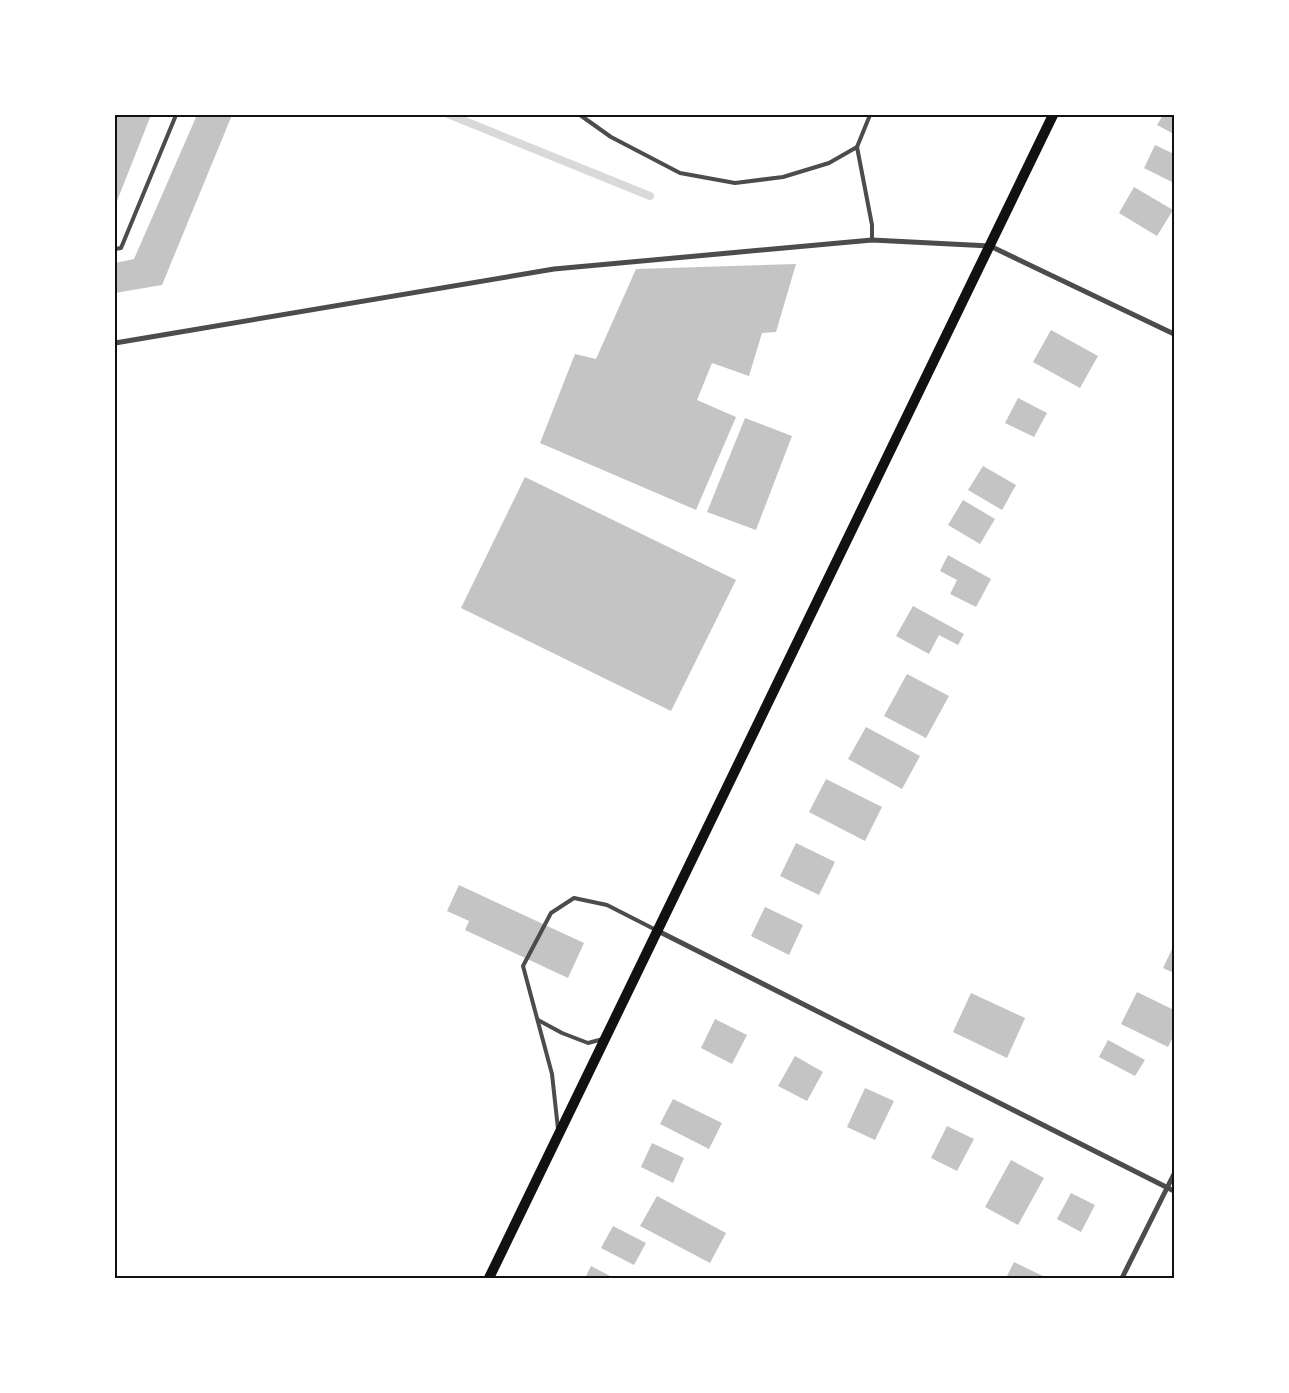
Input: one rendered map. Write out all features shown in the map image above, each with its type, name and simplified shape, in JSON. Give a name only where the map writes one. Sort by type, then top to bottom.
[{"type":"main road","points":[[489,1278],[1054,115]]},
{"type":"street","points":[[115,343],[554,269],[872,240],[990,246],[1174,334]]},
{"type":"street","points":[[658,931],[1174,1191]]},
{"type":"street","points":[[1122,1278],[1174,1174]]},
{"type":"lane","points":[[115,249],[121,248],[176,115]]},
{"type":"lane","points":[[580,115],[611,137],[680,173],[735,183],[782,177],[829,163],[857,147]]},
{"type":"lane","points":[[870,115],[857,147],[872,225],[872,240]]},
{"type":"lane","points":[[558,1135],[552,1074],[523,966],[550,913],[574,898],[607,905],[658,931]]},
{"type":"lane","points":[[538,1020],[562,1033],[588,1043],[605,1038]]},
{"type":"building","points":[[115,115],[151,115],[115,206]]},
{"type":"building","points":[[197,115],[232,115],[162,285],[115,293],[115,263],[134,259]]},
{"type":"building","points":[[1163,115],[1174,115],[1174,134],[1157,125]]},
{"type":"building","points":[[1155,145],[1174,154],[1174,183],[1144,168]]},
{"type":"building","points":[[1134,187],[1173,210],[1157,236],[1119,213]]},
{"type":"building","points":[[796,264],[776,332],[762,333],[749,376],[712,363],[697,400],[736,417],[696,510],[540,443],[575,354],[596,359],[636,269]]},
{"type":"building","points":[[1051,330],[1098,356],[1080,388],[1033,362]]},
{"type":"building","points":[[1018,398],[1047,413],[1034,437],[1005,423]]},
{"type":"building","points":[[745,418],[792,436],[756,530],[707,512]]},
{"type":"building","points":[[983,466],[1016,485],[1002,510],[968,490]]},
{"type":"building","points":[[525,477],[736,580],[671,711],[461,608]]},
{"type":"building","points":[[963,500],[995,519],[980,544],[948,525]]},
{"type":"building","points":[[948,555],[991,579],[976,607],[950,594],[957,580],[940,571]]},
{"type":"building","points":[[913,606],[964,634],[958,645],[939,635],[929,654],[896,636]]},
{"type":"building","points":[[907,674],[949,696],[926,738],[884,716]]},
{"type":"building","points":[[866,727],[920,756],[902,789],[848,759]]},
{"type":"building","points":[[826,779],[882,807],[865,841],[809,812]]},
{"type":"building","points":[[796,843],[835,862],[819,895],[780,876]]},
{"type":"building","points":[[459,885],[584,943],[568,978],[465,930],[469,921],[447,911]]},
{"type":"building","points":[[765,907],[803,925],[789,955],[751,936]]},
{"type":"building","points":[[1174,945],[1174,973],[1163,968]]},
{"type":"building","points":[[1137,992],[1174,1010],[1174,1035],[1168,1047],[1121,1024]]},
{"type":"building","points":[[971,993],[1025,1018],[1007,1058],[953,1032]]},
{"type":"building","points":[[715,1019],[747,1035],[732,1064],[701,1048]]},
{"type":"building","points":[[1108,1040],[1145,1060],[1135,1076],[1099,1057]]},
{"type":"building","points":[[795,1056],[823,1072],[807,1101],[778,1086]]},
{"type":"building","points":[[865,1088],[894,1101],[875,1140],[847,1127]]},
{"type":"building","points":[[673,1099],[722,1123],[709,1149],[660,1124]]},
{"type":"building","points":[[947,1126],[974,1139],[957,1171],[931,1158]]},
{"type":"building","points":[[652,1143],[684,1158],[673,1183],[641,1167]]},
{"type":"building","points":[[1011,1160],[1044,1178],[1018,1225],[985,1207]]},
{"type":"building","points":[[1071,1193],[1095,1205],[1081,1232],[1057,1219]]},
{"type":"building","points":[[657,1196],[726,1233],[710,1263],[640,1226]]},
{"type":"building","points":[[613,1226],[646,1243],[634,1265],[601,1248]]},
{"type":"building","points":[[1014,1262],[1047,1278],[1006,1278]]},
{"type":"building","points":[[591,1266],[614,1278],[585,1278]]},
{"type":"waterway","points":[[450,115],[650,196]]}]
